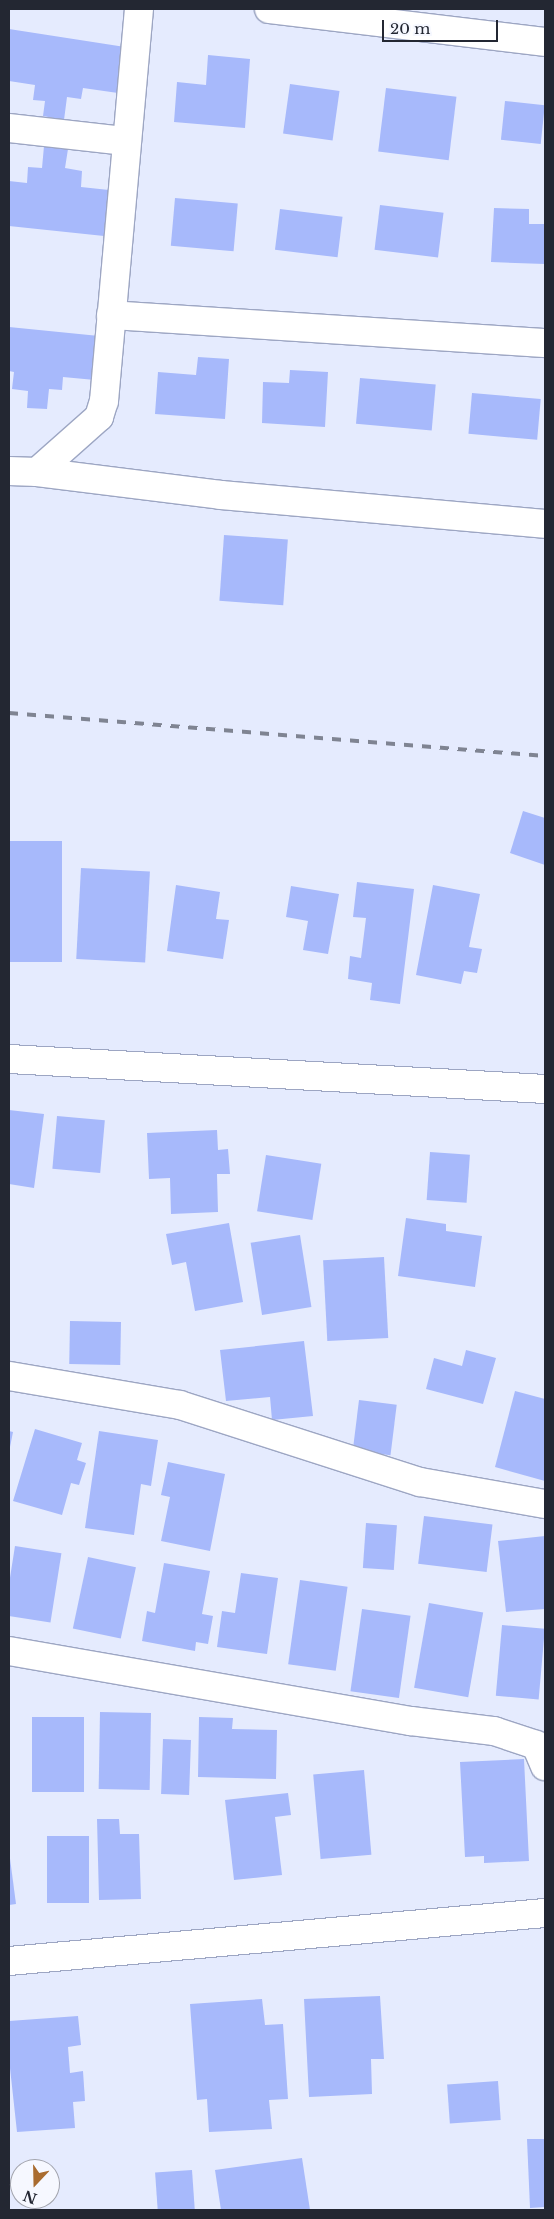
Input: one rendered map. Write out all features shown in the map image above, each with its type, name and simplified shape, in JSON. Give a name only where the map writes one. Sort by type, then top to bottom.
[{"type":"street","points":[[38,472],[99,417],[104,401],[139,9]]},
{"type":"street","points":[[270,9],[545,42]]},
{"type":"street","points":[[9,128],[126,140]]},
{"type":"street","points":[[111,315],[545,343]]},
{"type":"street","points":[[9,471],[38,472],[221,496],[545,524]]},
{"type":"street","points":[[9,1058],[545,1089]]},
{"type":"street","points":[[9,1376],[180,1405],[420,1482],[545,1504]]},
{"type":"street","points":[[9,1651],[401,1719],[494,1732],[536,1745],[545,1766]]},
{"type":"street","points":[[9,1961],[545,1913]]},
{"type":"building","points":[[9,29],[125,47],[118,93],[83,88],[81,99],[67,97],[64,120],[43,116],[45,101],[33,100],[35,85],[9,81]]},
{"type":"building","points":[[208,55],[250,59],[245,128],[174,122],[177,82],[206,85]]},
{"type":"building","points":[[290,84],[340,91],[333,140],[283,134]]},
{"type":"building","points":[[386,88],[456,97],[449,160],[378,152]]},
{"type":"building","points":[[505,101],[545,105],[541,144],[501,140]]},
{"type":"building","points":[[44,146],[68,149],[65,168],[82,171],[81,187],[109,190],[104,236],[9,226],[9,181],[27,183],[28,167],[42,168]]},
{"type":"building","points":[[175,198],[238,203],[234,251],[171,246]]},
{"type":"building","points":[[380,205],[444,213],[438,257],[375,250]]},
{"type":"building","points":[[494,208],[529,209],[529,224],[545,224],[545,264],[491,262]]},
{"type":"building","points":[[280,209],[343,217],[338,257],[275,250]]},
{"type":"building","points":[[9,327],[99,336],[95,380],[63,377],[62,390],[49,389],[47,409],[27,408],[28,391],[12,389],[14,372],[9,371]]},
{"type":"building","points":[[198,357],[229,359],[225,419],[155,414],[158,372],[196,375]]},
{"type":"building","points":[[290,370],[328,372],[325,427],[262,423],[263,382],[289,383]]},
{"type":"building","points":[[360,378],[436,385],[432,430],[356,424]]},
{"type":"building","points":[[472,393],[541,399],[537,440],[468,434]]},
{"type":"building","points":[[224,535],[288,539],[283,605],[219,601]]},
{"type":"building","points":[[523,811],[545,818],[545,865],[510,853]]},
{"type":"building","points":[[9,841],[62,841],[62,962],[9,962]]},
{"type":"building","points":[[81,868],[150,872],[145,962],[76,959]]},
{"type":"building","points":[[357,882],[414,889],[400,1004],[370,1000],[372,983],[348,979],[350,956],[361,958],[366,918],[353,917]]},
{"type":"building","points":[[176,885],[220,892],[216,919],[229,920],[223,959],[167,951]]},
{"type":"building","points":[[433,885],[480,894],[469,947],[482,949],[477,973],[464,971],[461,984],[416,975]]},
{"type":"building","points":[[291,886],[339,894],[328,954],[303,950],[308,921],[286,917]]},
{"type":"building","points":[[9,1110],[44,1114],[34,1188],[9,1184]]},
{"type":"building","points":[[57,1116],[105,1120],[100,1173],[52,1169]]},
{"type":"building","points":[[217,1130],[218,1150],[228,1149],[230,1174],[217,1174],[218,1212],[171,1214],[170,1178],[149,1179],[147,1133]]},
{"type":"building","points":[[430,1152],[470,1155],[467,1203],[427,1200]]},
{"type":"building","points":[[266,1155],[321,1164],[312,1220],[257,1211]]},
{"type":"building","points":[[406,1218],[446,1224],[446,1231],[482,1236],[475,1287],[398,1276]]},
{"type":"building","points":[[229,1223],[243,1302],[195,1311],[186,1262],[172,1265],[166,1234]]},
{"type":"building","points":[[300,1235],[311,1307],[262,1315],[251,1243]]},
{"type":"building","points":[[384,1257],[388,1338],[327,1341],[323,1260]]},
{"type":"building","points":[[70,1321],[121,1322],[120,1365],[69,1364]]},
{"type":"building","points":[[304,1341],[313,1416],[272,1420],[270,1397],[226,1401],[220,1350]]},
{"type":"building","points":[[466,1350],[496,1358],[483,1404],[426,1389],[434,1358],[462,1366]]},
{"type":"building","points":[[515,1391],[545,1399],[545,1481],[495,1467]]},
{"type":"building","points":[[359,1400],[397,1405],[391,1455],[353,1451]]},
{"type":"building","points":[[35,1429],[82,1443],[77,1460],[86,1463],[79,1485],[71,1483],[62,1515],[13,1501]]},
{"type":"building","points":[[9,1431],[13,1432],[10,1447],[9,1447]]},
{"type":"building","points":[[99,1431],[158,1440],[151,1486],[141,1484],[134,1535],[85,1528]]},
{"type":"building","points":[[168,1462],[225,1474],[210,1551],[161,1541],[170,1497],[161,1495]]},
{"type":"building","points":[[424,1516],[492,1524],[487,1572],[418,1564]]},
{"type":"building","points":[[366,1523],[397,1525],[394,1570],[363,1568]]},
{"type":"building","points":[[545,1536],[545,1609],[506,1612],[498,1541]]},
{"type":"building","points":[[15,1546],[61,1553],[50,1622],[9,1616],[9,1584]]},
{"type":"building","points":[[88,1557],[136,1567],[121,1639],[73,1628]]},
{"type":"building","points":[[164,1563],[210,1571],[202,1614],[213,1616],[208,1644],[196,1642],[195,1651],[142,1641],[147,1611],[155,1613]]},
{"type":"building","points":[[241,1573],[278,1578],[267,1654],[217,1647],[222,1611],[235,1613]]},
{"type":"building","points":[[300,1580],[348,1587],[336,1671],[288,1664]]},
{"type":"building","points":[[429,1603],[483,1613],[468,1697],[414,1688]]},
{"type":"building","points":[[362,1609],[411,1616],[399,1698],[350,1691]]},
{"type":"building","points":[[502,1625],[545,1629],[539,1699],[496,1696]]},
{"type":"building","points":[[100,1712],[151,1713],[150,1790],[99,1789]]},
{"type":"building","points":[[32,1717],[84,1717],[84,1792],[32,1792]]},
{"type":"building","points":[[199,1717],[233,1718],[232,1729],[277,1730],[276,1779],[198,1777]]},
{"type":"building","points":[[163,1739],[191,1740],[189,1795],[161,1794]]},
{"type":"building","points":[[524,1759],[529,1861],[484,1863],[484,1856],[465,1857],[460,1762]]},
{"type":"building","points":[[364,1770],[371,1855],[321,1859],[313,1774]]},
{"type":"building","points":[[288,1793],[291,1815],[275,1817],[282,1875],[234,1880],[225,1800]]},
{"type":"building","points":[[97,1819],[119,1819],[120,1834],[139,1834],[141,1899],[99,1900]]},
{"type":"building","points":[[47,1836],[89,1836],[89,1903],[47,1903]]},
{"type":"building","points":[[9,1851],[16,1904],[9,1905]]},
{"type":"building","points":[[380,1996],[384,2059],[371,2059],[372,2094],[309,2097],[304,1999]]},
{"type":"building","points":[[262,1999],[265,2025],[283,2024],[288,2099],[269,2100],[272,2129],[209,2132],[207,2099],[197,2100],[190,2004]]},
{"type":"building","points":[[78,2016],[81,2045],[68,2047],[70,2073],[83,2071],[85,2101],[73,2102],[75,2128],[17,2132],[9,2059],[9,2021]]},
{"type":"building","points":[[498,2081],[501,2120],[450,2123],[447,2085]]},
{"type":"building","points":[[527,2139],[545,2139],[545,2207],[530,2208]]},
{"type":"building","points":[[302,2158],[310,2210],[221,2210],[215,2170]]},
{"type":"building","points":[[192,2170],[195,2210],[158,2210],[155,2173]]},
{"type":"railway","points":[[9,713],[545,756]]}]
